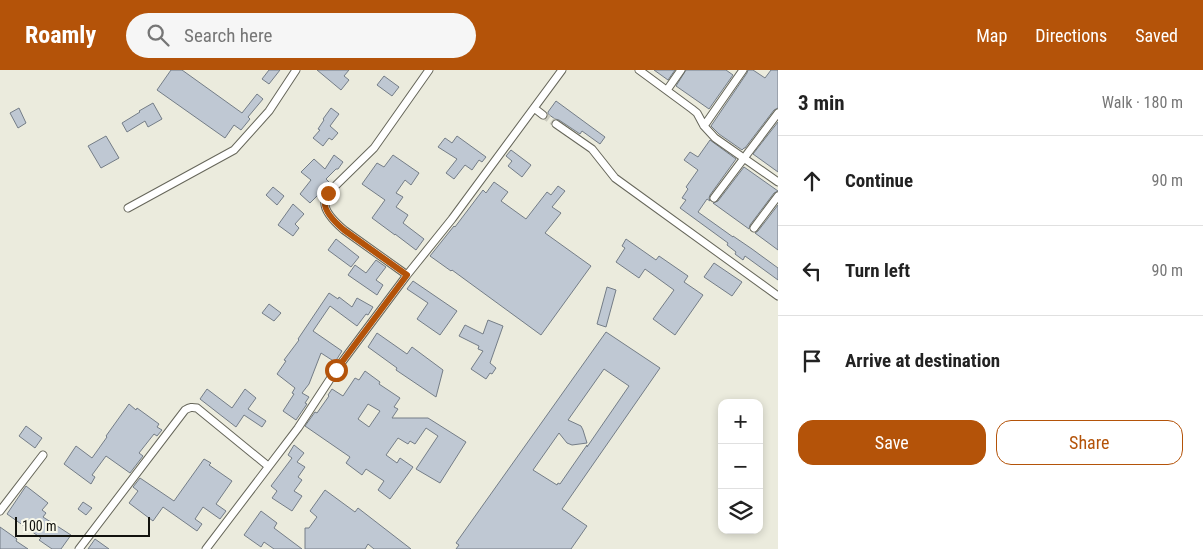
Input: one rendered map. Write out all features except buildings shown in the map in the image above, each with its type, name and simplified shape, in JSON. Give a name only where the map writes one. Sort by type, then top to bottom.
[{"type":"street","points":[[128,208],[234,150],[269,111],[296,70]]},
{"type":"street","points":[[407,275],[344,230],[334,221],[324,201],[328,193],[374,148],[429,70]]},
{"type":"street","points":[[206,549],[298,428],[336,370],[407,275],[452,219],[562,70]]},
{"type":"street","points":[[639,70],[697,113],[704,126],[715,138],[778,182]]},
{"type":"street","points":[[667,90],[681,70]]},
{"type":"street","points":[[704,126],[743,70]]},
{"type":"street","points":[[534,108],[543,115]]},
{"type":"street","points":[[714,198],[778,112]]},
{"type":"street","points":[[556,124],[592,149],[615,178],[778,296]]},
{"type":"street","points":[[754,228],[778,196]]},
{"type":"street","points":[[79,549],[188,408],[197,408],[268,466]]},
{"type":"street","points":[[0,511],[42,455]]},
{"type":"tunnel","points":[[543,115],[556,124]]},
{"type":"route","points":[[328,193],[324,201],[334,221],[407,275],[336,370]]}]
